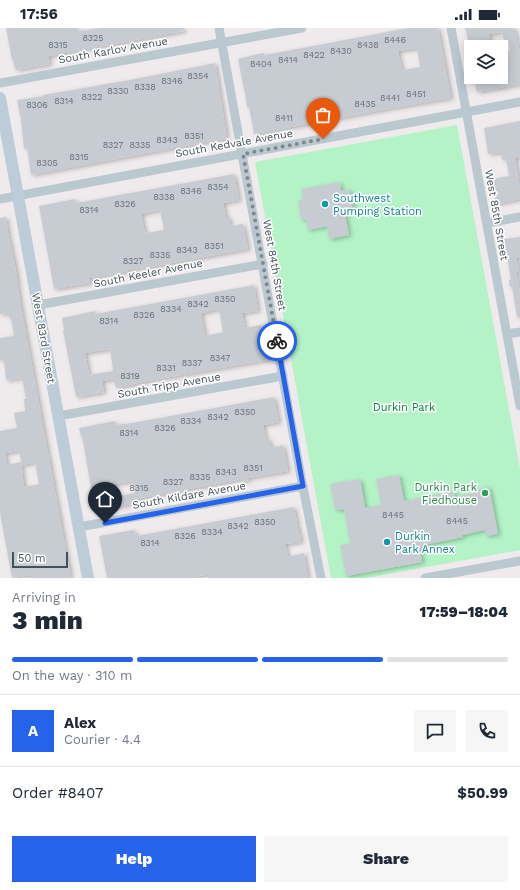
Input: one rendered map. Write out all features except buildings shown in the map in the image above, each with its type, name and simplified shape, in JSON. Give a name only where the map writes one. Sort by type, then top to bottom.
[{"type":"street","name":"West 84th Street","points":[[220,28],[321,578]]},
{"type":"street","name":"South Karlov Avenue","points":[[0,83],[302,28]]},
{"type":"street","name":"West 85th Street","points":[[451,28],[520,406]]},
{"type":"street","name":"West 83rd Street","points":[[0,98],[88,578]]},
{"type":"street","name":"South Kedvale Avenue","points":[[0,198],[520,102]]},
{"type":"street","points":[[487,223],[520,217]]},
{"type":"street","name":"South Keeler Avenue","points":[[38,305],[263,264]]},
{"type":"street","points":[[507,334],[520,332]]},
{"type":"street","name":"South Tripp Avenue","points":[[58,416],[283,376]]},
{"type":"street","name":"South Kildare Avenue","points":[[79,527],[303,486]]},
{"type":"street","points":[[425,578],[520,561]]},
{"type":"green space","name":"Durkin Park","points":[[457,125],[520,469],[520,550],[367,578],[331,578],[255,162]]},
{"type":"way so far","points":[[277,341],[243,154],[323,139]]},
{"type":"place","name":"Southwest Pumping Station","points":[[325,204]]},
{"type":"place","name":"Durkin Park Fiedhouse","points":[[485,493]]},
{"type":"place","name":"Durkin Park Annex","points":[[387,542]]},
{"type":"route","points":[[105,523],[303,486],[277,341]]}]
